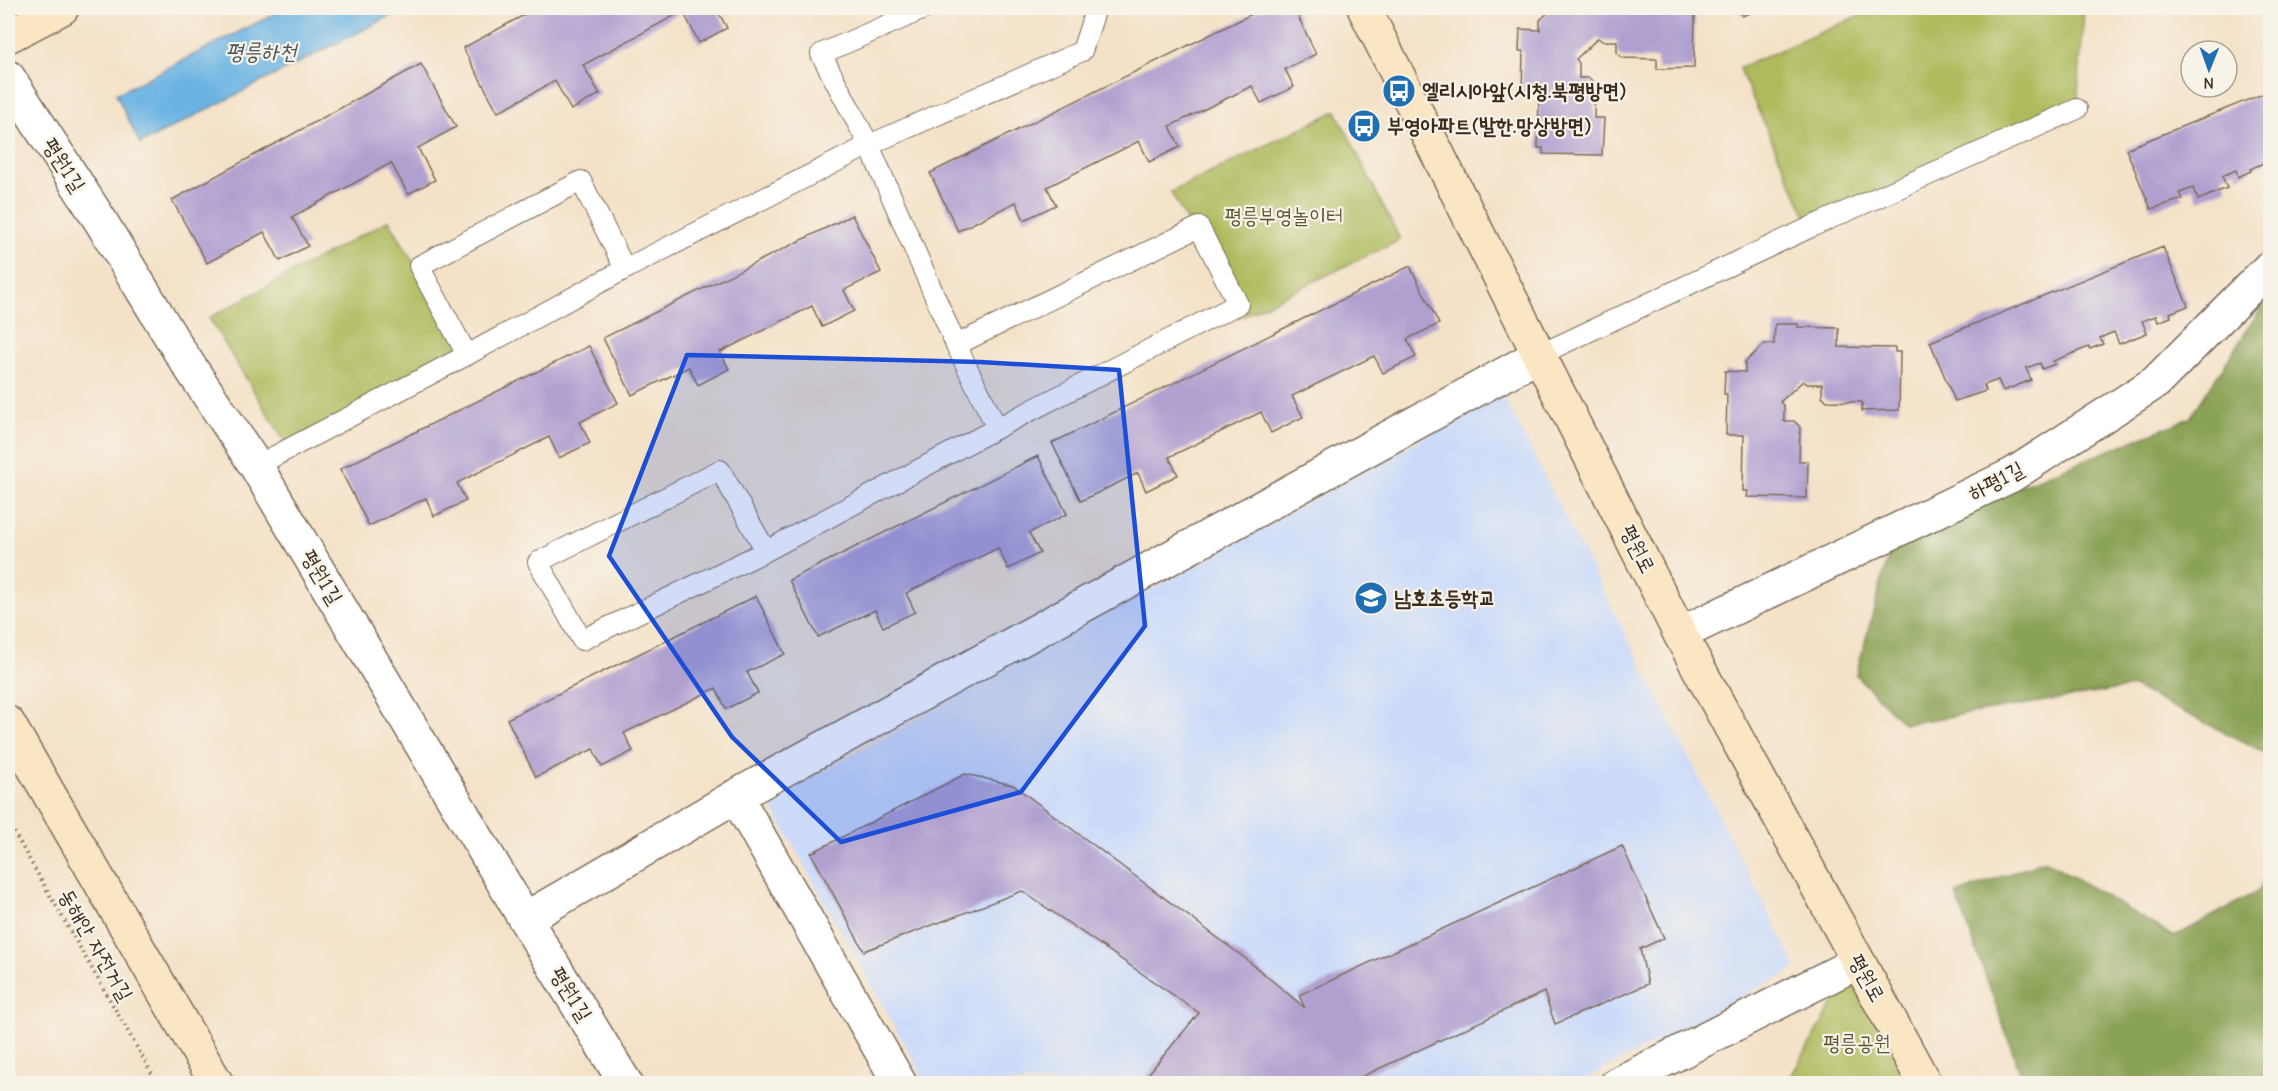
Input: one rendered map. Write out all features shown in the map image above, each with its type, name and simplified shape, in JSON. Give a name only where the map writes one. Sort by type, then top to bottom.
[{"type":"street","points":[[8,36],[62,8]]},
{"type":"street","name":"평원로","points":[[1364,8],[1541,354],[1680,633],[1925,1083]]},
{"type":"street","name":"평원1길","points":[[8,77],[100,220],[180,352],[256,466],[525,920],[626,1083]]},
{"type":"street","name":"하평1길","points":[[1680,633],[2012,475],[2156,382],[2271,267]]},
{"type":"street","points":[[525,920],[735,796],[1541,354]]},
{"type":"street","points":[[8,723],[217,1083]]},
{"type":"street","points":[[735,796],[900,1083]]},
{"type":"street","points":[[1617,1083],[1858,962]]},
{"type":"lane","points":[[926,8],[821,54],[868,145],[957,345],[997,428]]},
{"type":"lane","points":[[256,466],[625,269],[868,145],[1082,51],[1096,8]]},
{"type":"lane","points":[[1541,354],[1811,228],[2077,109]]},
{"type":"lane","points":[[467,355],[418,266],[581,182],[625,269]]},
{"type":"lane","points":[[766,551],[720,470],[538,562],[582,640],[766,551],[997,428],[1239,304],[1199,227],[957,345]]},
{"type":"path","name":"동해안 자전거길","points":[[8,822],[158,1083]]},
{"type":"highlighted area","points":[[687,355],[980,362],[1119,370],[1145,626],[1021,792],[841,842],[732,737],[609,556]]},
{"type":"shaded area","name":"남호초등학교","points":[[1502,394],[1797,968],[1578,1083],[926,1083],[769,802]]},
{"type":"green space","points":[[1877,8],[2084,8],[2077,109],[1811,227],[1739,68]]},
{"type":"green space","name":"평릉부영놀이터","points":[[1336,111],[1400,240],[1238,318],[1171,192]]},
{"type":"green space","points":[[389,220],[467,355],[287,445],[209,318]]},
{"type":"green space","points":[[2270,295],[2270,755],[2133,687],[1904,724],[1856,675],[1894,536],[2190,418]]},
{"type":"green space","points":[[2270,852],[2270,1083],[2024,1083],[1956,894],[2045,860],[2174,937],[2260,890]]},
{"type":"green space","name":"평릉공원","points":[[1858,962],[1925,1083],[1787,1083]]},
{"type":"water","name":"평릉하천","points":[[286,8],[406,8],[140,144],[116,94]]},
{"type":"building","points":[[537,8],[716,8],[727,28],[699,43],[683,11],[583,65],[600,94],[571,110],[555,81],[498,112],[463,48]]},
{"type":"building","points":[[1264,8],[1294,8],[1316,54],[1285,69],[1294,87],[1261,103],[1252,86],[1170,126],[1180,147],[1149,162],[1139,141],[1047,187],[1056,205],[1024,220],[1016,202],[958,231],[930,173]]},
{"type":"building","points":[[1553,8],[1690,8],[1690,10],[1695,10],[1694,68],[1657,69],[1657,59],[1623,58],[1617,53],[1617,41],[1602,41],[1598,38],[1576,59],[1579,63],[1579,78],[1589,78],[1595,84],[1594,118],[1604,118],[1602,155],[1543,154],[1543,148],[1538,148],[1539,93],[1522,92],[1523,51],[1519,51],[1520,29],[1540,30],[1540,20]]},
{"type":"building","points":[[1739,8],[1771,8],[1761,11],[1760,9],[1742,16]]},
{"type":"building","points":[[421,64],[456,127],[418,148],[435,180],[408,194],[391,163],[292,217],[308,246],[280,261],[264,232],[207,263],[172,200]]},
{"type":"building","points":[[2270,91],[2270,160],[2238,177],[2236,170],[2222,176],[2227,188],[2198,200],[2193,188],[2180,193],[2183,199],[2151,209],[2126,149]]},
{"type":"building","points":[[852,215],[881,272],[844,290],[854,311],[822,327],[812,306],[720,352],[729,369],[698,385],[689,367],[632,395],[603,338]]},
{"type":"building","points":[[2163,247],[2188,306],[2170,313],[2171,317],[2158,322],[2156,316],[2142,321],[2147,333],[2119,344],[2114,332],[2100,338],[2103,344],[2053,361],[2055,364],[2042,369],[2040,363],[2026,368],[2031,380],[2003,391],[1998,380],[1984,385],[1986,391],[1955,401],[1930,342]]},
{"type":"building","points":[[1410,266],[1439,324],[1407,339],[1416,357],[1383,373],[1374,356],[1292,396],[1303,417],[1271,433],[1261,412],[1169,457],[1178,475],[1146,491],[1138,473],[1081,501],[1052,443]]},
{"type":"building","points":[[1775,324],[1839,328],[1839,347],[1895,348],[1895,352],[1900,352],[1899,410],[1862,411],[1862,402],[1827,401],[1822,396],[1822,384],[1807,384],[1803,381],[1780,402],[1784,406],[1784,421],[1794,421],[1800,427],[1799,461],[1808,461],[1807,498],[1747,497],[1748,491],[1743,491],[1744,435],[1726,435],[1725,371],[1745,372],[1745,362],[1765,344],[1774,344]]},
{"type":"building","points":[[589,346],[618,403],[580,422],[590,443],[559,458],[549,437],[457,483],[466,501],[434,516],[426,498],[369,526],[340,469]]},
{"type":"building","points":[[1038,456],[1067,514],[1029,533],[1040,553],[1008,569],[998,548],[906,593],[915,612],[883,627],[875,610],[818,637],[789,580]]},
{"type":"building","points":[[756,596],[785,654],[747,672],[758,693],[726,709],[716,688],[624,733],[633,751],[602,767],[593,749],[536,777],[507,719]]},
{"type":"building","points":[[965,774],[1013,785],[1246,959],[1305,1008],[1299,995],[1622,846],[1664,938],[1640,949],[1648,984],[1555,1024],[1544,992],[1346,1084],[1140,1084],[1199,1013],[1022,891],[864,951],[811,853]]},
{"type":"place","name":"엘리시아앞(시청.북평방면)","points":[[1399,91]]},
{"type":"place","name":"부영아파트(발한.망상방면)","points":[[1364,126]]},
{"type":"place","name":"남호초등학교","points":[[1371,598]]}]
